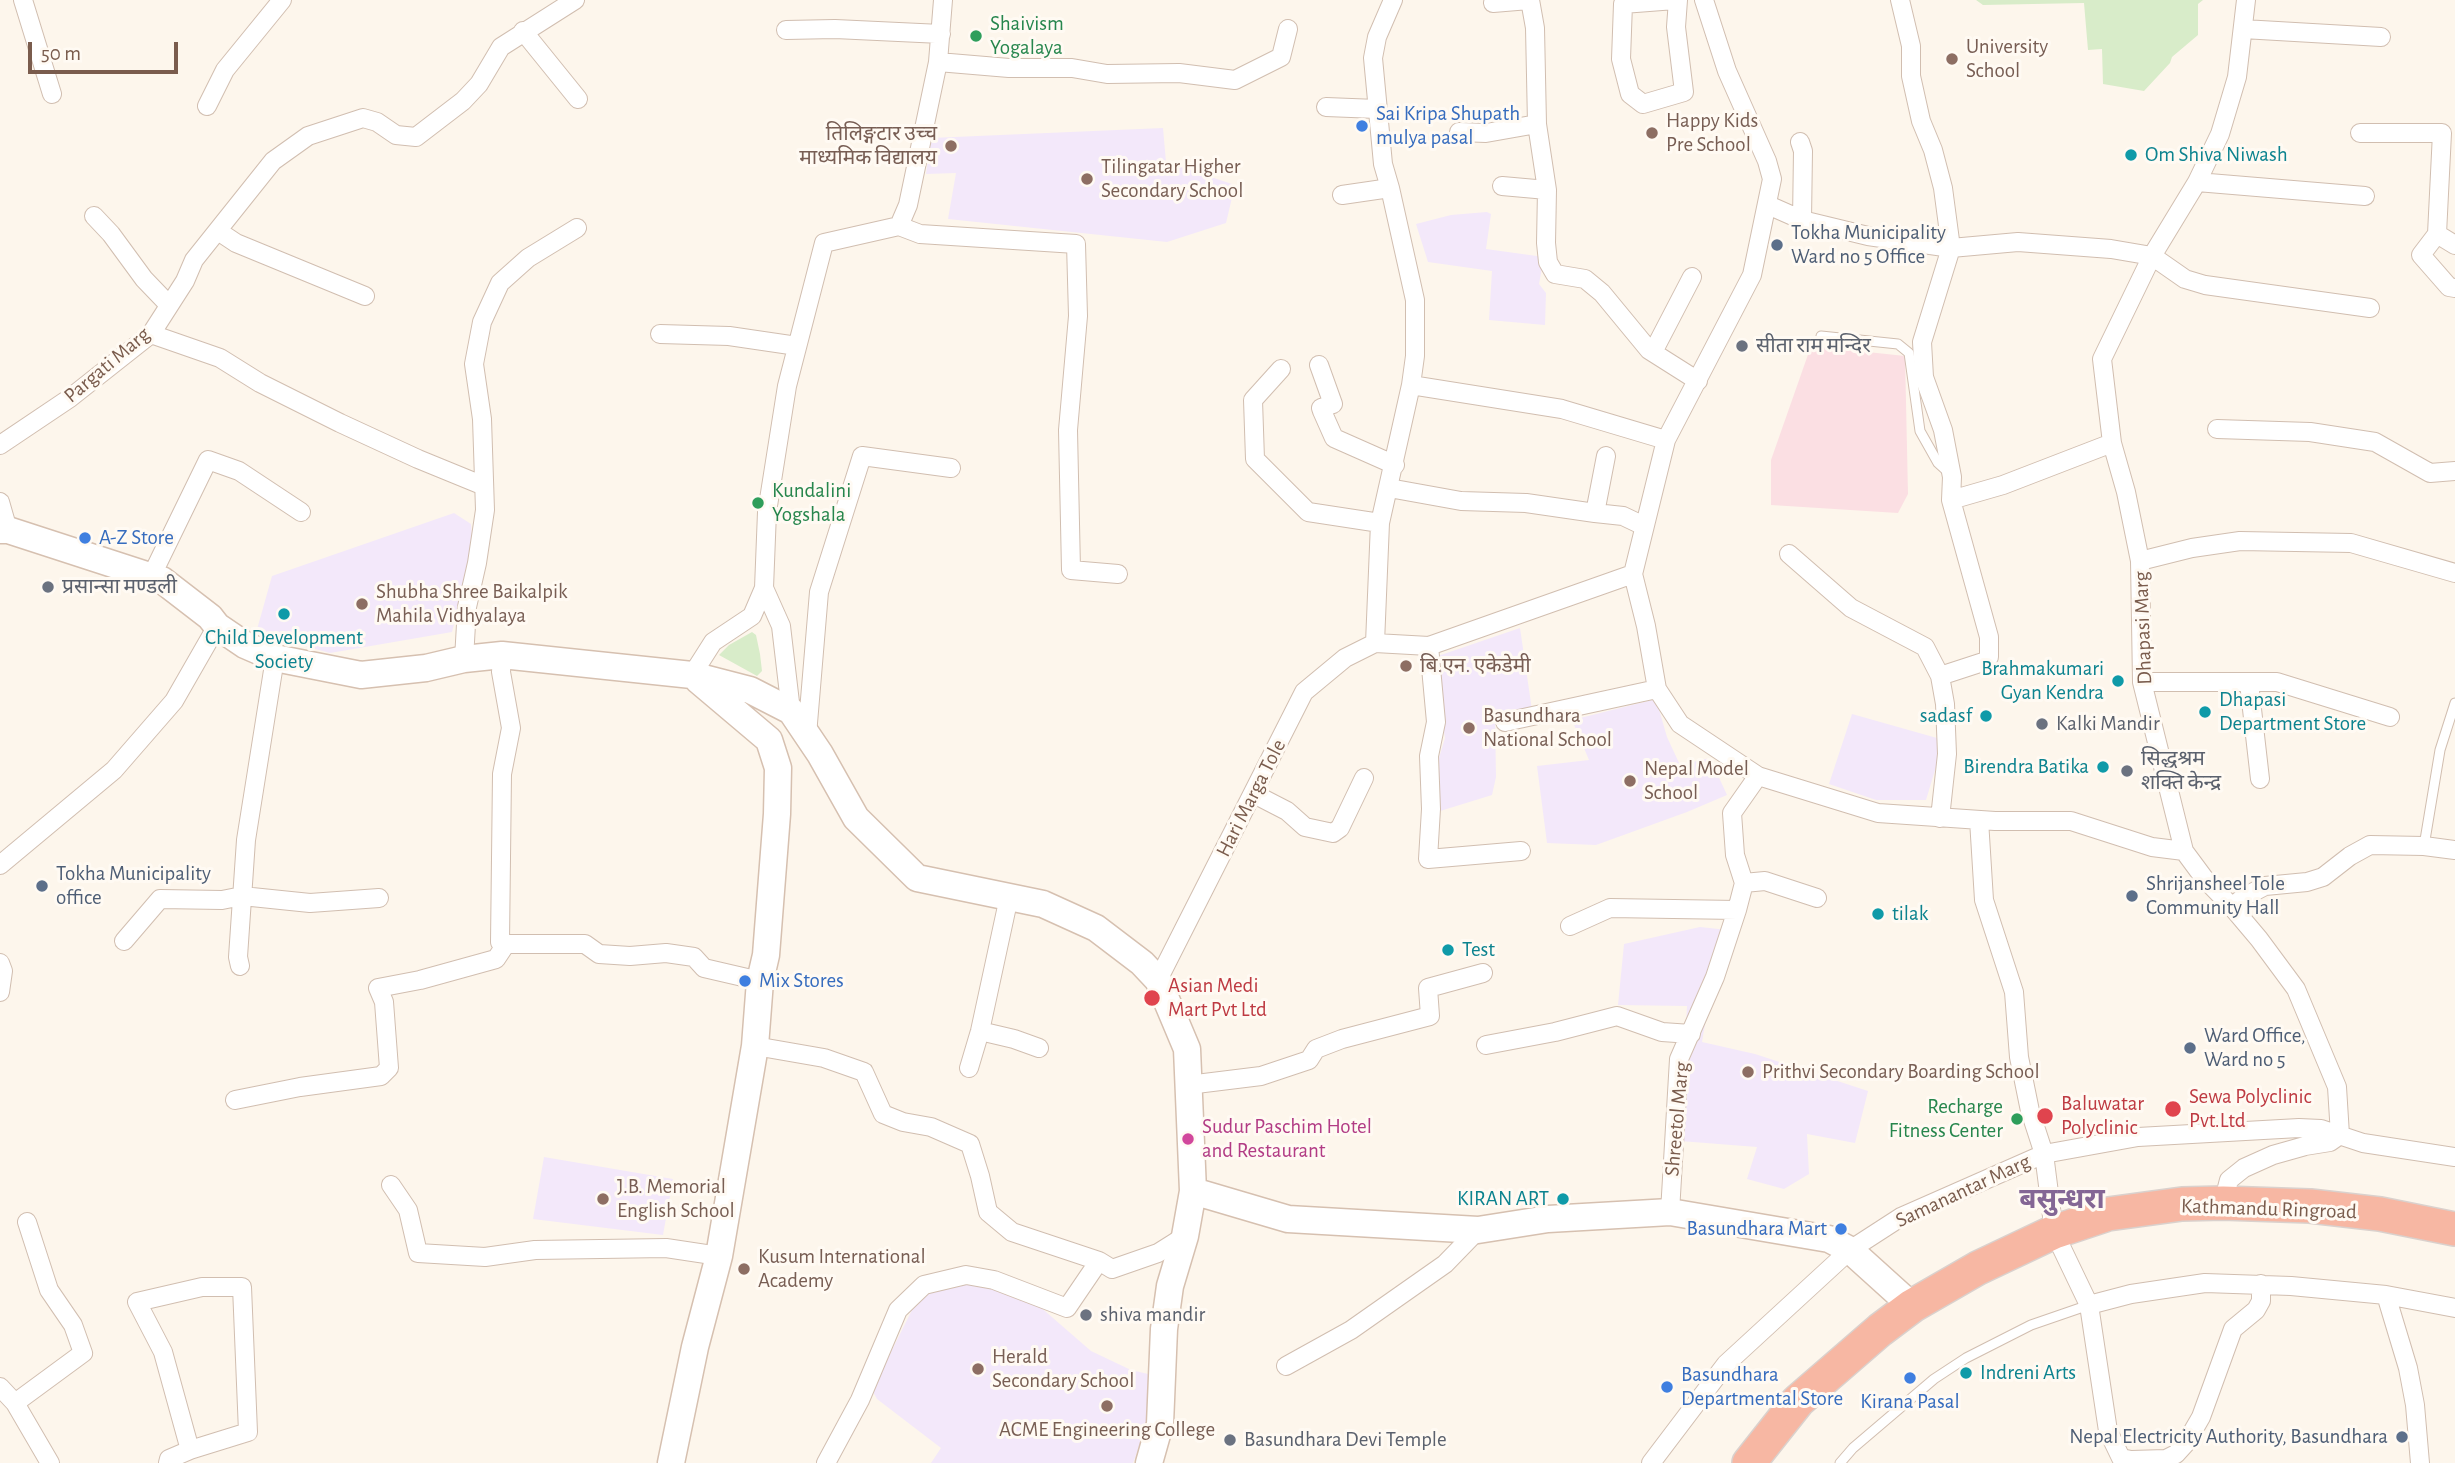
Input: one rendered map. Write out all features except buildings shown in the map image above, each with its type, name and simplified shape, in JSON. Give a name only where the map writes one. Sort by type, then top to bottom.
[{"type":"highway","name":"Kathmandu Ringroad","points":[[1749,1463],[1798,1401],[1880,1330],[1912,1306],[2003,1255],[2054,1232],[2120,1212],[2182,1203],[2310,1206],[2380,1214],[2455,1229]]},
{"type":"street","points":[[23,0],[52,94]]},
{"type":"street","points":[[207,106],[225,70],[282,0]]},
{"type":"street","name":"Pargati Marg","points":[[0,445],[69,398],[151,334],[185,281],[194,260],[273,161],[308,136],[363,118],[377,122],[396,135],[416,136],[463,101],[480,84],[501,47],[575,0]]},
{"type":"street","points":[[899,226],[908,205],[938,62],[943,0]]},
{"type":"street","points":[[1393,0],[1377,37],[1373,58],[1383,164],[1416,300],[1415,356],[1395,465],[1380,523],[1375,643],[1429,646],[1633,574]]},
{"type":"street","points":[[1493,3],[1530,0],[1535,28],[1536,124],[1547,190],[1548,262],[1555,274],[1585,279],[1602,293],[1653,352],[1698,382]]},
{"type":"street","points":[[1676,0],[1676,27],[1684,92],[1643,104],[1630,94],[1621,59],[1623,4],[1676,0]]},
{"type":"street","points":[[1704,0],[1727,71],[1767,160],[1772,179],[1752,275],[1666,440],[1633,574],[1646,626],[1657,689],[1680,724],[1758,775],[1878,813],[1979,820],[2071,821],[2152,847],[2184,851]]},
{"type":"street","points":[[1900,0],[1910,47],[1911,76],[1943,188],[1951,247],[1922,342],[1924,377],[1943,430],[1952,477],[1951,500],[1989,637],[1989,657],[1986,661],[1940,676]]},
{"type":"street","name":"Dhapasi Marg","points":[[2246,0],[2233,88],[2220,134],[2197,182],[2152,256],[2102,359],[2112,443],[2126,492],[2140,561],[2142,682],[2184,851],[2296,989],[2337,1087],[2340,1135]]},
{"type":"street","points":[[786,30],[835,29],[941,34]]},
{"type":"street","points":[[938,62],[1009,68],[1072,68],[1107,74],[1179,73],[1235,80],[1281,57],[1288,29]]},
{"type":"street","points":[[2243,29],[2381,37]]},
{"type":"street","points":[[523,31],[578,99]]},
{"type":"street","points":[[1326,107],[1377,109]]},
{"type":"street","points":[[1459,132],[1486,133],[1536,124]]},
{"type":"street","points":[[2360,133],[2442,133],[2437,234],[2421,255],[2449,287],[2455,288]]},
{"type":"street","points":[[1800,142],[1803,151],[1802,220]]},
{"type":"street","points":[[2197,182],[2365,196]]},
{"type":"street","points":[[1502,186],[1547,190]]},
{"type":"street","points":[[1342,195],[1390,188]]},
{"type":"street","points":[[1768,205],[1802,220],[1868,236],[1951,247],[2018,242],[2111,249],[2152,256],[2185,279],[2205,285],[2370,308]]},
{"type":"street","points":[[94,216],[111,234],[144,279],[168,304]]},
{"type":"street","points":[[692,675],[713,642],[752,616],[764,588],[767,512],[787,386],[824,243],[899,226],[920,234],[1076,244],[1078,316],[1068,430],[1071,570],[1118,574]]},
{"type":"street","points":[[464,659],[467,607],[485,510],[482,419],[474,364],[482,322],[500,283],[527,258],[577,228]]},
{"type":"street","points":[[218,232],[236,243],[365,296]]},
{"type":"street","points":[[2437,234],[2455,245]]},
{"type":"street","points":[[1653,352],[1692,277]]},
{"type":"street","points":[[151,334],[220,358],[260,383],[329,417],[418,459],[484,486]]},
{"type":"street","points":[[660,334],[729,336],[797,346]]},
{"type":"street","points":[[1319,365],[1333,404],[1321,408],[1334,438],[1395,465]]},
{"type":"street","points":[[1281,369],[1253,400],[1255,459],[1308,512],[1380,523]]},
{"type":"street","points":[[1411,384],[1562,409],[1666,440]]},
{"type":"street","points":[[2217,429],[2310,432],[2375,442],[2430,473],[2455,471]]},
{"type":"street","points":[[1951,500],[2003,485],[2112,443]]},
{"type":"street","points":[[807,735],[819,592],[862,456],[951,468]]},
{"type":"street","points":[[1595,513],[1606,456]]},
{"type":"street","points":[[151,577],[208,460],[239,471],[301,512]]},
{"type":"street","points":[[1389,488],[1461,500],[1526,503],[1623,516],[1644,526]]},
{"type":"street","points":[[0,502],[4,530],[162,580],[210,617],[217,626],[245,645],[275,658],[360,675],[426,668],[464,659],[502,655],[692,675],[750,690],[791,711]]},
{"type":"street","points":[[2140,561],[2192,548],[2240,541],[2351,543],[2455,573]]},
{"type":"street","points":[[1789,554],[1851,608],[1925,647],[1940,676],[1945,704],[1947,754],[1940,818]]},
{"type":"street","points":[[764,588],[781,626],[791,711],[820,754],[856,818],[917,878],[1043,904],[1096,928],[1142,963],[1158,980],[1187,1049],[1193,1191],[1185,1237],[1170,1286],[1164,1329],[1160,1424],[1149,1463]]},
{"type":"street","points":[[0,865],[114,770],[174,701],[217,626]]},
{"type":"street","name":"Hari Marga Tole","points":[[1158,980],[1304,692],[1345,658],[1375,643]]},
{"type":"street","points":[[1429,646],[1436,722],[1429,756],[1431,808],[1428,859],[1521,851]]},
{"type":"street","points":[[502,655],[501,672],[511,729],[502,774],[500,942],[505,946],[526,943],[585,944],[599,954],[629,956],[666,953],[694,957],[704,968],[760,981]]},
{"type":"street","points":[[240,966],[238,957],[246,840],[275,658]]},
{"type":"street","points":[[671,1463],[695,1347],[719,1256],[755,1046],[760,981],[766,954],[778,768],[769,740],[692,675]]},
{"type":"street","points":[[2142,682],[2277,682],[2390,717]]},
{"type":"street","points":[[2249,683],[2260,779]]},
{"type":"street","points":[[1505,722],[1657,689]]},
{"type":"street","points":[[1758,775],[1732,813],[1735,855],[1744,883],[1765,881],[1817,898]]},
{"type":"street","points":[[1254,794],[1287,811],[1305,827],[1333,833],[1340,828],[1364,778]]},
{"type":"street","points":[[1979,820],[1984,900],[2014,992],[2019,1057],[2030,1111],[2044,1154],[2054,1232],[2089,1305],[2108,1431],[2121,1458],[2131,1462],[2166,1459],[2176,1454],[2186,1443],[2202,1417],[2233,1329],[2256,1310],[2261,1301],[2261,1284]]},
{"type":"street","points":[[2232,907],[2244,897],[2265,887],[2307,882],[2323,877],[2350,856],[2370,845],[2455,849]]},
{"type":"street","name":"Shreetol Marg","points":[[1670,1212],[1679,1059],[1714,977],[1744,883]]},
{"type":"street","points":[[124,941],[160,899],[222,900],[242,896],[310,902],[379,898]]},
{"type":"street","points":[[969,1068],[980,1031],[1009,897]]},
{"type":"street","points":[[1570,926],[1610,908],[1737,910]]},
{"type":"street","points":[[235,1100],[300,1087],[381,1076],[389,1068],[384,1002],[379,988],[496,959],[505,946]]},
{"type":"street","points":[[0,963],[4,971],[0,992]]},
{"type":"street","points":[[1188,1085],[1261,1076],[1309,1060],[1316,1049],[1342,1039],[1430,1016],[1428,988],[1483,973]]},
{"type":"street","points":[[1486,1045],[1555,1032],[1617,1016],[1662,1032],[1691,1034]]},
{"type":"street","points":[[980,1031],[1039,1048]]},
{"type":"street","points":[[755,1046],[824,1058],[863,1072],[883,1114],[903,1122],[931,1127],[970,1144],[988,1212],[1012,1232],[1099,1261],[1112,1269],[1158,1253],[1185,1237]]},
{"type":"street","name":"Samanantar Marg","points":[[1651,1463],[1726,1364],[1850,1250],[1901,1217],[2044,1154],[2138,1137],[2299,1128],[2321,1129],[2363,1143],[2455,1157]]},
{"type":"street","points":[[2223,1203],[2229,1180],[2244,1168],[2273,1154],[2330,1142],[2340,1135]]},
{"type":"street","points":[[391,1185],[408,1210],[418,1253],[485,1257],[535,1250],[666,1248],[719,1256]]},
{"type":"street","points":[[1193,1191],[1288,1219],[1479,1230],[1548,1219],[1670,1212],[1829,1239],[1850,1250],[1912,1306]]},
{"type":"street","points":[[15,1403],[83,1353],[73,1325],[49,1290],[27,1222]]},
{"type":"street","points":[[1286,1366],[1351,1330],[1446,1264],[1479,1230]]},
{"type":"street","points":[[826,1463],[860,1400],[898,1310],[924,1285],[966,1275],[994,1280],[1067,1308],[1099,1261]]},
{"type":"street","points":[[2089,1305],[2131,1294],[2194,1285],[2261,1284],[2386,1296],[2455,1308]]},
{"type":"street","points":[[168,1463],[169,1459],[190,1450],[248,1432],[242,1287],[202,1287],[137,1302],[163,1352],[190,1450]]},
{"type":"street","points":[[2386,1296],[2408,1368],[2415,1405],[2420,1463]]},
{"type":"street","points":[[0,1387],[15,1403],[50,1463]]},
{"type":"lane","points":[[1821,336],[1898,344],[1909,353],[1920,431],[1938,463],[1952,477]]},
{"type":"lane","points":[[2424,846],[2440,750],[2455,703]]},
{"type":"lane","points":[[1840,1463],[1853,1448],[1934,1379],[1966,1358],[2031,1325],[2089,1305]]},
{"type":"shaded area","name":"Tilingatar Higher Secondary School","points":[[1163,128],[1166,162],[1235,185],[1226,223],[1167,242],[948,219],[956,173],[926,174],[931,138]]},
{"type":"shaded area","points":[[1491,214],[1486,249],[1544,257],[1539,284],[1546,293],[1545,325],[1489,320],[1492,271],[1428,262],[1416,224],[1451,215]]},
{"type":"shaded area","points":[[1811,346],[1905,356],[1908,494],[1898,513],[1771,505],[1771,460]]},
{"type":"shaded area","name":"Shubha Shree Baikalpik Mahila Vidhyalaya","points":[[454,513],[471,524],[473,551],[452,632],[330,653],[256,633],[272,576]]},
{"type":"shaded area","name":"Basundhara National School","points":[[1520,628],[1532,710],[1495,717],[1496,777],[1492,795],[1437,812],[1435,771],[1445,738],[1432,658]]},
{"type":"shaded area","name":"Nepal Model School","points":[[1656,699],[1667,737],[1680,765],[1710,758],[1727,795],[1596,845],[1547,843],[1537,766],[1589,760],[1572,720]]},
{"type":"shaded area","points":[[1852,714],[1944,740],[1926,800],[1876,800],[1829,784]]},
{"type":"shaded area","name":"Prithvi Secondary Boarding School","points":[[1700,927],[1728,930],[1708,1006],[1702,1042],[1755,1054],[1868,1091],[1855,1143],[1807,1134],[1809,1174],[1784,1189],[1747,1179],[1757,1147],[1680,1141],[1687,1006],[1618,1005],[1624,944]]},
{"type":"shaded area","name":"J.B. Memorial English School","points":[[544,1157],[673,1179],[663,1235],[533,1219]]},
{"type":"shaded area","name":"Herald Secondary School","points":[[968,1279],[1038,1305],[1091,1351],[1131,1370],[1148,1374],[1151,1414],[1133,1463],[931,1463],[941,1448],[877,1399],[872,1390],[917,1300],[940,1285]]},
{"type":"green space","points":[[1976,0],[2203,0],[2198,4],[2198,35],[2172,57],[2170,63],[2144,91],[2103,84],[2102,49],[2088,50],[2084,3],[1983,5]]},
{"type":"green space","points":[[752,632],[756,635],[762,671],[757,676],[719,655],[729,645]]},
{"type":"place","name":"Shaivism Yogalaya","points":[[976,36]]},
{"type":"place","name":"University School","points":[[1952,59]]},
{"type":"place","name":"Sai Kripa Shupath mulya pasal","points":[[1362,126]]},
{"type":"place","name":"Happy Kids Pre School","points":[[1652,133]]},
{"type":"place","name":"तिलिङ्गटार उच्च माध्यमिक विद्यालय","points":[[951,146]]},
{"type":"place","name":"Om Shiva Niwash","points":[[2131,155]]},
{"type":"place","name":"Tilingatar Higher Secondary School","points":[[1087,179]]},
{"type":"place","name":"Tokha Municipality Ward no 5 Office","points":[[1777,245]]},
{"type":"place","name":"सीता राम मन्दिर","points":[[1742,346]]},
{"type":"place","name":"Kundalini Yogshala","points":[[758,503]]},
{"type":"place","name":"A-Z Store","points":[[85,538]]},
{"type":"place","name":"प्रसान्सा मण्डली","points":[[48,587]]},
{"type":"place","name":"Shubha Shree Baikalpik Mahila Vidhyalaya","points":[[362,604]]},
{"type":"place","name":"Child Development Society","points":[[284,614]]},
{"type":"place","name":"बि.एन. एकेडेमी","points":[[1406,666]]},
{"type":"place","name":"Brahmakumari Gyan Kendra","points":[[2118,681]]},
{"type":"place","name":"Dhapasi Department Store","points":[[2205,712]]},
{"type":"place","name":"sadasf","points":[[1986,716]]},
{"type":"place","name":"Kalki Mandir","points":[[2042,724]]},
{"type":"place","name":"Basundhara National School","points":[[1469,728]]},
{"type":"place","name":"Birendra Batika","points":[[2103,767]]},
{"type":"place","name":"सिद्धश्रम शक्ति केन्द्र","points":[[2127,771]]},
{"type":"place","name":"Nepal Model School","points":[[1630,781]]},
{"type":"place","name":"Tokha Municipality office","points":[[42,886]]},
{"type":"place","name":"Shrijansheel Tole Community Hall","points":[[2132,896]]},
{"type":"place","name":"tilak","points":[[1878,914]]},
{"type":"place","name":"Test","points":[[1448,950]]},
{"type":"place","name":"Mix Stores","points":[[745,981]]},
{"type":"place","name":"Asian Medi Mart Pvt Ltd","points":[[1152,998]]},
{"type":"place","name":"Ward Office, Ward no 5","points":[[2190,1048]]},
{"type":"place","name":"Prithvi Secondary Boarding School","points":[[1748,1072]]},
{"type":"place","name":"Sewa Polyclinic Pvt.Ltd","points":[[2173,1109]]},
{"type":"place","name":"Baluwatar Polyclinic","points":[[2045,1116]]},
{"type":"place","name":"Recharge Fitness Center","points":[[2017,1119]]},
{"type":"place","name":"Sudur Paschim Hotel and Restaurant","points":[[1188,1139]]},
{"type":"place","name":"J.B. Memorial English School","points":[[603,1199]]},
{"type":"place","name":"KIRAN ART","points":[[1563,1199]]},
{"type":"place","name":"Basundhara Mart","points":[[1841,1229]]},
{"type":"place","name":"Kusum International Academy","points":[[744,1269]]},
{"type":"place","name":"shiva mandir","points":[[1086,1315]]},
{"type":"place","name":"Herald Secondary School","points":[[978,1369]]},
{"type":"place","name":"Indreni Arts","points":[[1966,1373]]},
{"type":"place","name":"Kirana Pasal","points":[[1910,1378]]},
{"type":"place","name":"Basundhara Departmental Store","points":[[1667,1387]]},
{"type":"place","name":"ACME Engineering College","points":[[1107,1406]]},
{"type":"place","name":"Nepal Electricity Authority, Basundhara","points":[[2402,1437]]},
{"type":"place","name":"Basundhara Devi Temple","points":[[1230,1440]]},
{"type":"district","name":"बसुन्धरा","points":[[2062,1200]]}]
